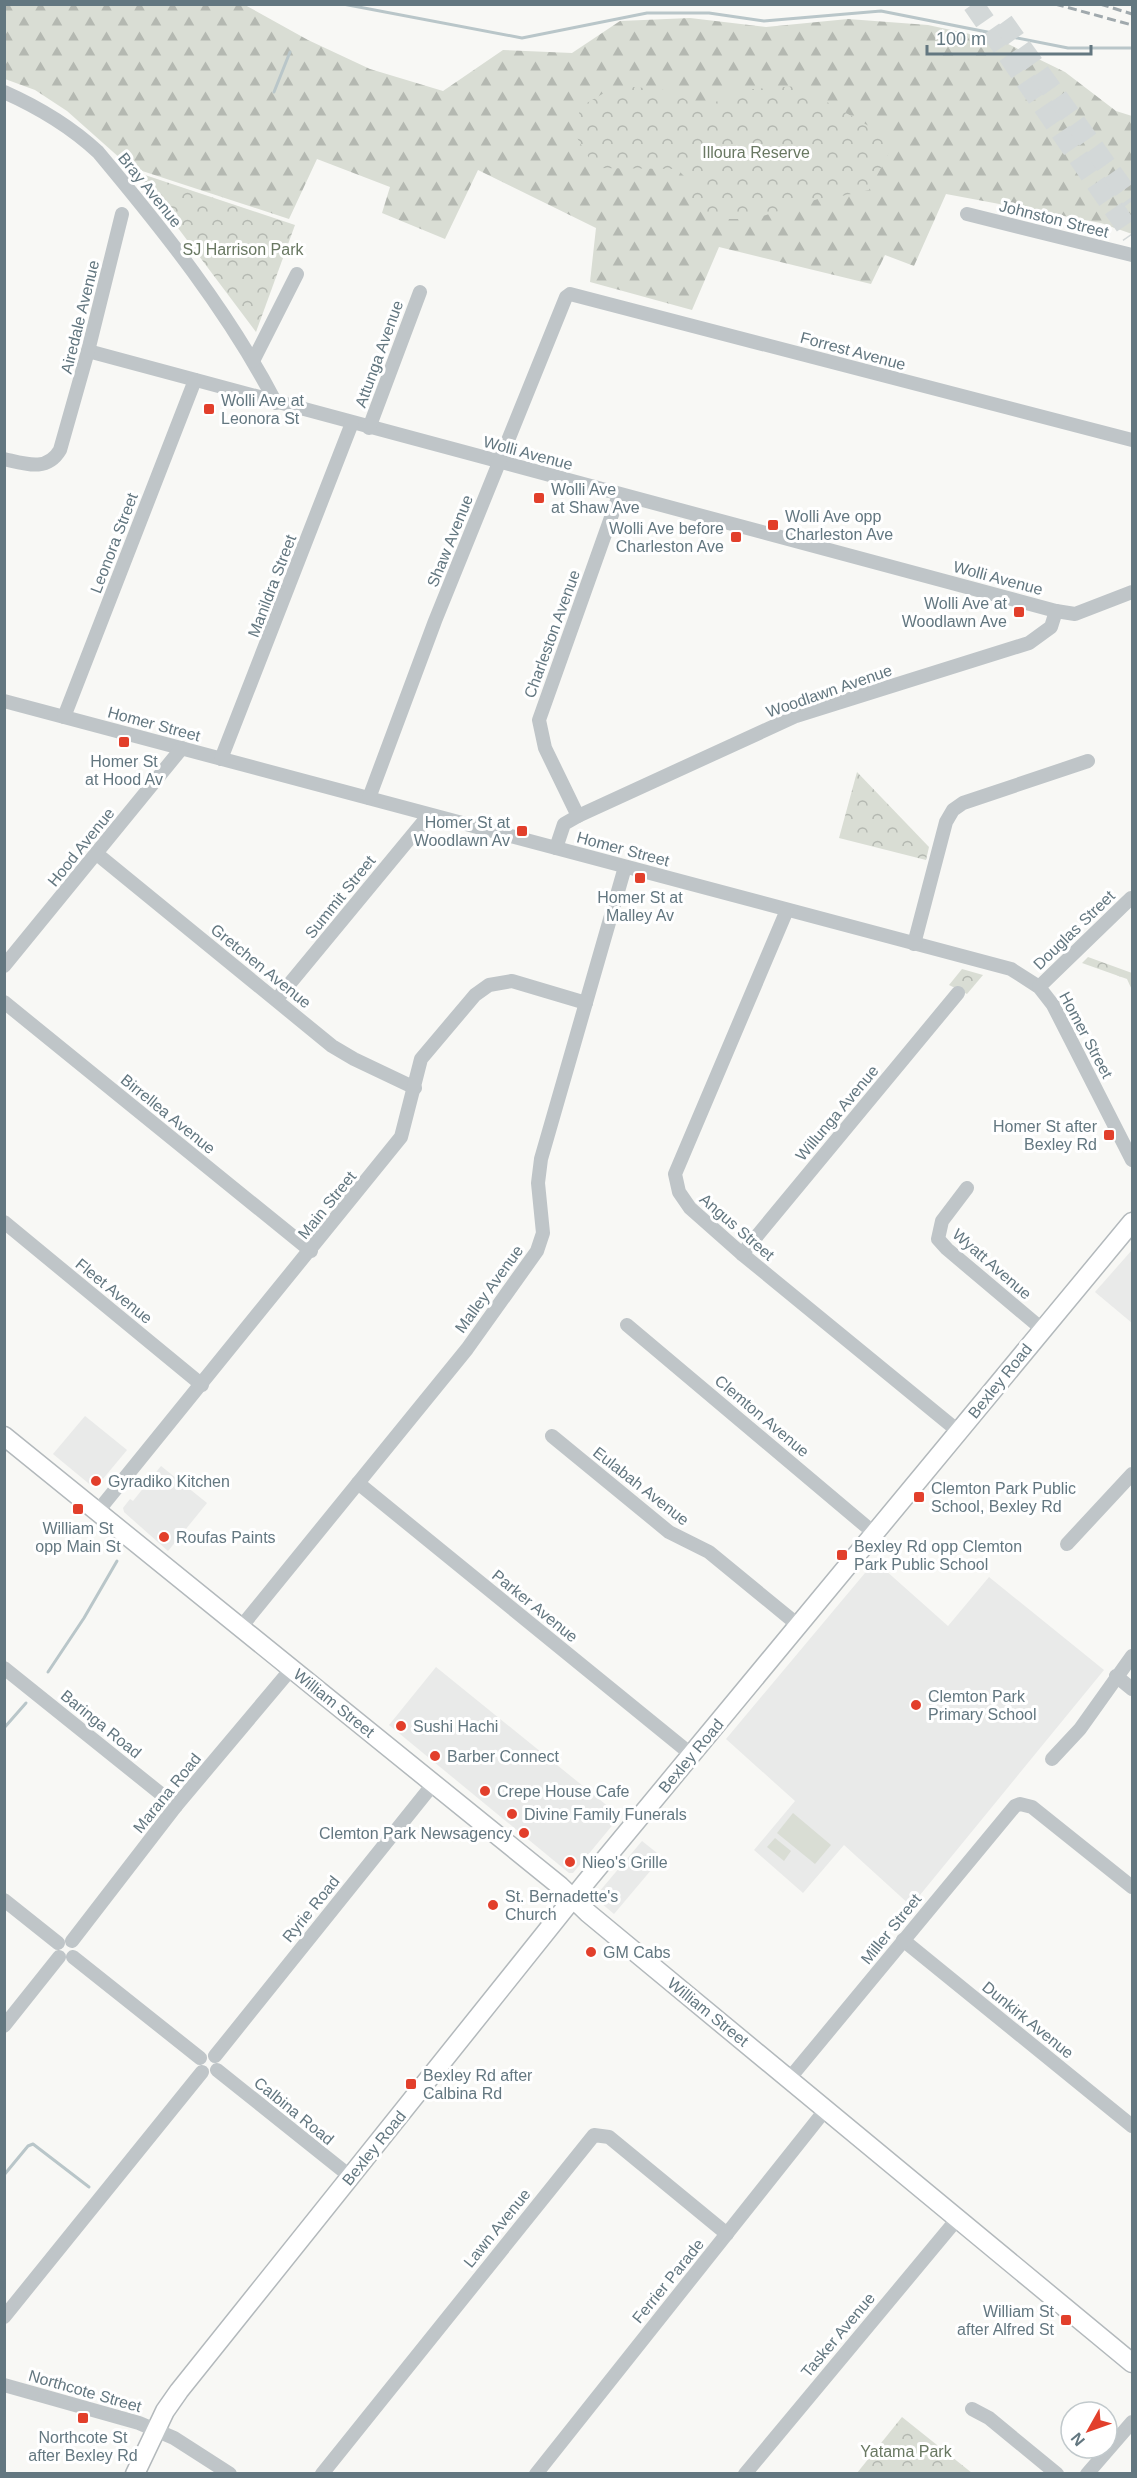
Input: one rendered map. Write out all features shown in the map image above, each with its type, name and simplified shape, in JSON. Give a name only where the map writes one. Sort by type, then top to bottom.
[{"type":"main road","name":"Bexley Road","points":[[135,2474],[165,2411],[179,2391],[573,1899],[1132,1222]]},
{"type":"main road","name":"William Street","points":[[4,1436],[434,1783],[1132,2363]]},
{"type":"street","name":"Bray Avenue","points":[[4,92],[42,109],[98,152],[192,270],[236,331],[276,403]]},
{"type":"street","name":"Airedale Avenue","points":[[4,459],[37,465],[50,462],[60,450],[88,351],[122,214]]},
{"type":"street","name":"Johnston Street","points":[[967,214],[1132,255]]},
{"type":"street","points":[[253,361],[297,274]]},
{"type":"street","name":"Attunga Avenue","points":[[369,428],[420,292]]},
{"type":"street","name":"Forrest Avenue","points":[[566,297],[570,294],[1132,440]]},
{"type":"street","name":"Shaw Avenue","points":[[369,798],[395,725],[566,297]]},
{"type":"street","name":"Wolli Avenue","points":[[88,351],[1056,611],[1075,614],[1132,592]]},
{"type":"street","name":"Leonora Street","points":[[64,717],[195,380]]},
{"type":"street","name":"Manildra Street","points":[[221,759],[352,423]]},
{"type":"street","name":"Charleston Avenue","points":[[578,816],[545,748],[539,720],[619,495]]},
{"type":"street","name":"Woodlawn Avenue","points":[[556,848],[564,824],[578,816],[796,716],[1029,642],[1051,627],[1056,611]]},
{"type":"street","name":"Homer Street","points":[[5,701],[1011,969],[1039,987],[1057,1010],[1132,1160]]},
{"type":"street","name":"Hood Avenue","points":[[4,966],[182,748]]},
{"type":"street","points":[[914,944],[949,815],[963,803],[1088,761]]},
{"type":"street","name":"Summit Street","points":[[277,999],[429,814]]},
{"type":"street","name":"Gretchen Avenue","points":[[97,854],[342,1053],[415,1088]]},
{"type":"street","name":"Malley Avenue","points":[[241,1627],[467,1349],[537,1251],[543,1233],[538,1183],[541,1160],[625,867]]},
{"type":"street","name":"Douglas Street","points":[[1039,987],[1132,898]]},
{"type":"street","name":"Angus Street","points":[[787,910],[675,1174],[678,1192],[690,1208],[742,1254],[958,1431]]},
{"type":"street","name":"Main Street","points":[[98,1511],[402,1137],[421,1059],[475,995],[489,985],[512,981],[586,1003]]},
{"type":"street","name":"Willunga Avenue","points":[[742,1254],[958,993]]},
{"type":"street","name":"Birrellea Avenue","points":[[4,1002],[311,1251]]},
{"type":"street","name":"Wyatt Avenue","points":[[967,1188],[942,1221],[938,1239],[1042,1329]]},
{"type":"street","name":"Fleet Avenue","points":[[4,1222],[202,1385]]},
{"type":"street","name":"Clemton Avenue","points":[[627,1325],[874,1533]]},
{"type":"street","name":"Eulabah Avenue","points":[[552,1436],[669,1533],[709,1552],[798,1625]]},
{"type":"street","points":[[1067,1544],[1132,1474]]},
{"type":"street","name":"Parker Avenue","points":[[358,1483],[692,1755]]},
{"type":"street","points":[[1052,1759],[1080,1729],[1132,1656]]},
{"type":"street","name":"Baringa Road","points":[[4,1668],[176,1806]]},
{"type":"street","name":"Marana Road","points":[[63,1952],[63,1939],[72,1941],[176,1806],[292,1668]]},
{"type":"street","points":[[1116,1676],[1132,1689]]},
{"type":"street","name":"Ryrie Road","points":[[216,2063],[434,1783]]},
{"type":"street","name":"Miller Street","points":[[789,2079],[1010,1811],[1020,1804],[1032,1806],[1132,1887]]},
{"type":"street","points":[[4,1900],[63,1952],[200,2058]]},
{"type":"street","name":"Dunkirk Avenue","points":[[903,1940],[1132,2126]]},
{"type":"street","points":[[4,2025],[63,1952]]},
{"type":"street","points":[[206,2054],[216,2063],[210,2074],[202,2072],[198,2066],[200,2058],[206,2054]]},
{"type":"street","name":"Calbina Road","points":[[216,2063],[351,2177]]},
{"type":"street","points":[[4,2317],[202,2072]]},
{"type":"street","name":"Ferrier Parade","points":[[536,2474],[826,2109]]},
{"type":"street","name":"Lawn Avenue","points":[[322,2474],[594,2135],[609,2138],[727,2234]]},
{"type":"street","name":"Tasker Avenue","points":[[745,2474],[958,2218]]},
{"type":"street","name":"Northcote Street","points":[[4,2385],[139,2423],[174,2438],[230,2474]]},
{"type":"street","points":[[972,2409],[989,2418],[1057,2474]]},
{"type":"street","points":[[1087,2474],[1132,2422]]},
{"type":"shaded area","points":[[1132,1250],[1132,1323],[1095,1292]]},
{"type":"shaded area","points":[[85,1416],[127,1450],[97,1486],[93,1487],[53,1454]]},
{"type":"shaded area","points":[[161,1466],[207,1503],[168,1551],[124,1512],[123,1508],[130,1499],[133,1501]]},
{"type":"shaded area","name":"Clemton Park Primary School","points":[[875,1561],[948,1626],[989,1577],[1104,1670],[911,1906],[844,1845],[803,1893],[754,1850],[795,1801],[726,1739]]},
{"type":"shaded area","points":[[436,1667],[620,1816],[573,1873],[569,1873],[389,1725]]},
{"type":"shaded area","points":[[642,1841],[662,1857],[614,1914],[600,1902],[599,1892]]},
{"type":"green space","points":[[4,5],[245,5],[308,40],[370,69],[443,91],[503,50],[572,53],[620,21],[690,18],[766,27],[848,19],[928,25],[1002,41],[1065,72],[1116,111],[1132,116],[1132,234],[1101,223],[946,194],[914,266],[885,255],[871,284],[719,247],[692,310],[590,282],[596,228],[478,170],[445,239],[382,213],[390,187],[317,159],[289,219],[130,167],[67,111],[35,90],[5,79]]},
{"type":"green space","name":"Illoura Reserve","points":[[799,86],[895,141],[869,190],[818,199],[753,219],[724,219],[704,215],[692,202],[690,182],[677,169],[595,168],[576,136],[580,107],[604,93],[634,87],[674,91],[707,115],[724,91]]},
{"type":"green space","name":"SJ Harrison Park","points":[[136,172],[295,225],[256,332]]},
{"type":"green space","points":[[857,772],[929,847],[926,860],[839,838]]},
{"type":"green space","points":[[1088,957],[1132,973],[1132,990],[1127,979],[1082,963]]},
{"type":"green space","points":[[962,969],[983,975],[967,994],[949,985]]},
{"type":"green space","points":[[793,1813],[831,1845],[815,1864],[777,1833]]},
{"type":"green space","points":[[775,1838],[791,1851],[784,1861],[767,1847]]},
{"type":"green space","name":"Yatama Park","points":[[902,2417],[972,2473],[857,2473]]},
{"type":"waterway","points":[[343,4],[522,38],[647,13],[709,13],[764,21],[881,11],[1068,48],[1132,48]]},
{"type":"waterway","points":[[274,92],[290,52]]},
{"type":"waterway","points":[[48,1672],[84,1618],[117,1561]]},
{"type":"waterway","points":[[4,1728],[26,1703]]},
{"type":"waterway","points":[[4,2175],[28,2146],[33,2144],[89,2187]]},
{"type":"tunnel","points":[[973,4],[1132,235]]},
{"type":"tunnel","points":[[1003,22],[1132,201]]},
{"type":"railway","points":[[1055,4],[1132,25]]},
{"type":"railway","points":[[1100,4],[1132,14]]},
{"type":"place","name":"Wolli Ave at Leonora St","points":[[209,409]]},
{"type":"place","name":"Wolli Ave at Shaw Ave","points":[[539,498]]},
{"type":"place","name":"Wolli Ave opp Charleston Ave","points":[[773,525]]},
{"type":"place","name":"Wolli Ave before Charleston Ave","points":[[736,537]]},
{"type":"place","name":"Wolli Ave at Woodlawn Ave","points":[[1019,612]]},
{"type":"place","name":"Homer St at Hood Av","points":[[124,742]]},
{"type":"place","name":"Homer St at Woodlawn Av","points":[[522,831]]},
{"type":"place","name":"Homer St at Malley Av","points":[[640,878]]},
{"type":"place","name":"Homer St after Bexley Rd","points":[[1109,1135]]},
{"type":"place","name":"Gyradiko Kitchen","points":[[96,1481]]},
{"type":"place","name":"Clemton Park Public School, Bexley Rd","points":[[919,1497]]},
{"type":"place","name":"William St opp Main St","points":[[78,1509]]},
{"type":"place","name":"Roufas Paints","points":[[164,1537]]},
{"type":"place","name":"Bexley Rd opp Clemton Park Public School","points":[[842,1555]]},
{"type":"place","name":"Clemton Park Primary School","points":[[916,1705]]},
{"type":"place","name":"Sushi Hachi","points":[[401,1726]]},
{"type":"place","name":"Barber Connect","points":[[435,1756]]},
{"type":"place","name":"Crepe House Cafe","points":[[485,1791]]},
{"type":"place","name":"Divine Family Funerals","points":[[512,1814]]},
{"type":"place","name":"Clemton Park Newsagency","points":[[524,1833]]},
{"type":"place","name":"Nieo's Grille","points":[[570,1862]]},
{"type":"place","name":"St. Bernadette's Church","points":[[493,1905]]},
{"type":"place","name":"GM Cabs","points":[[591,1952]]},
{"type":"place","name":"Bexley Rd after Calbina Rd","points":[[411,2084]]},
{"type":"place","name":"William St after Alfred St","points":[[1066,2320]]},
{"type":"place","name":"Northcote St after Bexley Rd","points":[[83,2418]]}]
